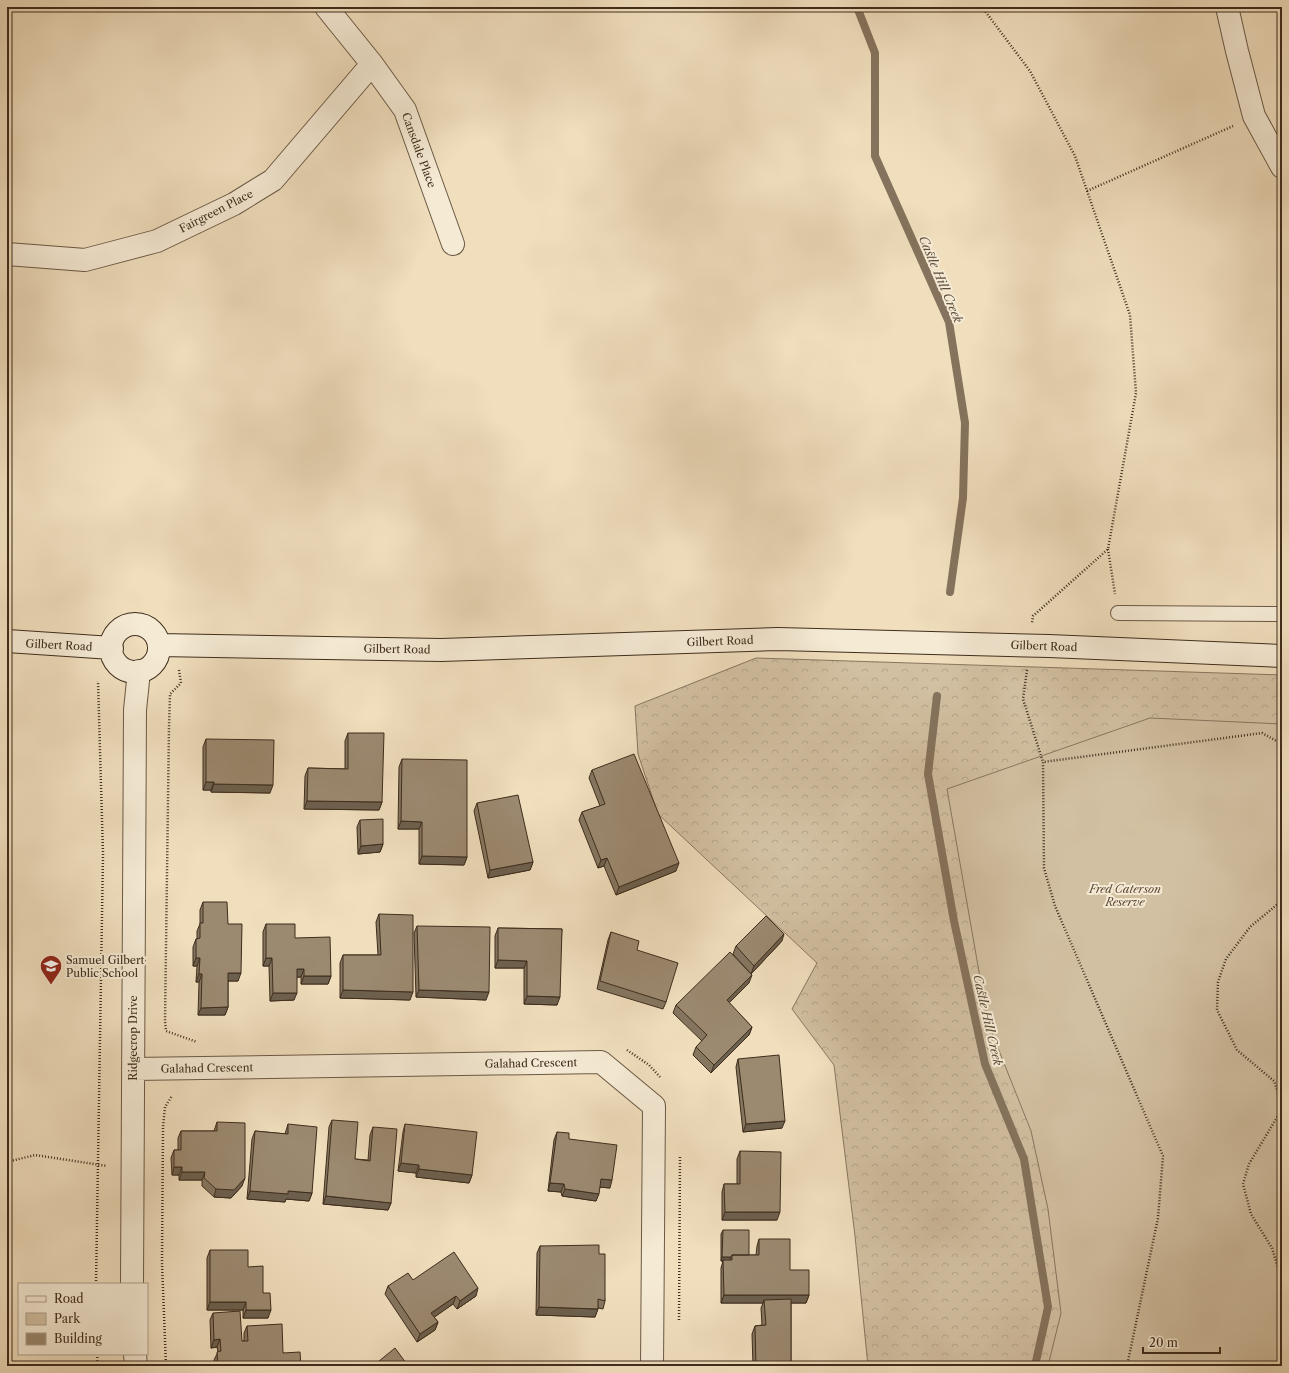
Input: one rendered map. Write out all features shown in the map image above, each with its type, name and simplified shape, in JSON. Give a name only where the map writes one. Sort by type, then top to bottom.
[{"type":"street","name":"Cansdale Place","points":[[326,7],[372,64],[405,110],[453,244]]},
{"type":"street","points":[[1228,7],[1236,51],[1254,116],[1282,167]]},
{"type":"street","name":"Fairgreen Place","points":[[7,254],[86,260],[157,241],[234,204],[273,180],[372,64]]},
{"type":"street","points":[[131,624],[147,627],[153,632],[158,640],[168,645],[159,653],[156,661],[146,669],[139,671],[126,670],[119,665],[113,654],[112,648],[112,642],[118,632],[131,624]]},
{"type":"street","name":"Gilbert Road","points":[[168,645],[441,650],[778,639],[1049,646],[1282,656]]},
{"type":"street","name":"Gilbert Road","points":[[7,641],[112,648]]},
{"type":"street","name":"Ridgecrop Drive","points":[[132,1283],[135,710],[139,671]]},
{"type":"street","name":"Galahad Crescent","points":[[133,1069],[601,1062],[654,1106],[652,1366]]},
{"type":"street","points":[[135,1355],[136,1366]]},
{"type":"lane","points":[[1118,613],[1282,614]]},
{"type":"path","points":[[982,7],[1030,71],[1075,156],[1130,315],[1136,393],[1108,549],[1118,613]]},
{"type":"path","points":[[1087,191],[1254,116]]},
{"type":"path","points":[[1032,623],[1033,616],[1108,549]]},
{"type":"path","points":[[168,645],[181,683],[170,694],[165,1021],[166,1031],[204,1045]]},
{"type":"path","points":[[1027,669],[1023,699],[1043,762],[1044,868],[1055,906],[1163,1156],[1158,1218],[1127,1366]]},
{"type":"path","points":[[96,1283],[103,854],[98,681]]},
{"type":"path","points":[[1043,762],[1262,733],[1282,744]]},
{"type":"path","points":[[1282,902],[1278,903],[1250,927],[1226,959],[1218,982],[1217,1010],[1237,1050],[1274,1081],[1282,1104]]},
{"type":"path","points":[[626,1050],[649,1065],[662,1080]]},
{"type":"path","points":[[166,1366],[162,1263],[163,1127],[165,1107],[172,1096]]},
{"type":"path","points":[[1282,1109],[1249,1164],[1243,1184],[1251,1214],[1272,1248],[1282,1281]]},
{"type":"path","points":[[679,1327],[680,1150]]},
{"type":"path","points":[[7,1162],[35,1154],[107,1166]]},
{"type":"path","points":[[97,1355],[98,1366]]},
{"type":"green space","points":[[756,658],[1282,675],[1282,1366],[868,1366],[855,1236],[834,1065],[792,1009],[817,963],[658,814],[638,754],[635,706]]},
{"type":"green space","name":"Fred Caterson Reserve","points":[[1150,718],[1282,724],[1282,1366],[1048,1366],[1061,1313],[1048,1209],[1031,1131],[988,1023],[947,789]]},
{"type":"building","points":[[348,733],[384,733],[382,802],[307,801],[308,768],[348,769]]},
{"type":"building","points":[[206,739],[274,740],[273,785],[214,784],[214,782],[206,782]]},
{"type":"building","points":[[634,754],[679,863],[619,887],[607,858],[601,860],[582,812],[605,804],[592,770]]},
{"type":"building","points":[[402,759],[467,760],[467,857],[422,856],[422,822],[401,821]]},
{"type":"building","points":[[518,795],[533,862],[490,870],[477,803]]},
{"type":"building","points":[[383,819],[383,844],[361,846],[360,820]]},
{"type":"building","points":[[203,902],[227,902],[228,924],[242,924],[241,973],[228,973],[228,1007],[201,1008],[202,974],[199,974],[200,958],[196,958],[196,939],[200,938],[200,923],[203,923]]},
{"type":"building","points":[[379,914],[413,915],[413,992],[343,990],[343,955],[381,955]]},
{"type":"building","points":[[766,916],[784,934],[754,966],[736,946]]},
{"type":"building","points":[[266,924],[295,924],[295,938],[330,937],[331,976],[304,976],[304,969],[297,969],[297,993],[273,993],[272,958],[266,958]]},
{"type":"building","points":[[417,926],[490,927],[489,992],[419,990]]},
{"type":"building","points":[[498,928],[562,929],[560,997],[527,996],[527,961],[498,960]]},
{"type":"building","points":[[611,932],[639,941],[637,950],[678,963],[666,1002],[600,981]]},
{"type":"building","points":[[730,952],[752,975],[727,1000],[752,1027],[714,1065],[696,1047],[707,1035],[676,1005]]},
{"type":"building","points":[[779,1055],[785,1121],[746,1124],[738,1059]]},
{"type":"building","points":[[332,1120],[358,1122],[355,1159],[370,1161],[373,1127],[397,1129],[391,1203],[326,1196]]},
{"type":"building","points":[[217,1122],[245,1123],[245,1178],[234,1190],[216,1189],[204,1178],[205,1172],[182,1172],[182,1167],[174,1167],[174,1150],[181,1150],[181,1131],[217,1131]]},
{"type":"building","points":[[288,1124],[317,1127],[312,1193],[288,1191],[288,1194],[250,1191],[255,1131],[288,1134]]},
{"type":"building","points":[[405,1124],[477,1132],[472,1175],[419,1169],[419,1165],[401,1163]]},
{"type":"building","points":[[557,1132],[569,1133],[569,1139],[617,1145],[612,1180],[601,1179],[599,1194],[565,1189],[564,1184],[550,1183]]},
{"type":"building","points":[[740,1151],[781,1152],[780,1212],[725,1212],[724,1184],[740,1184]]},
{"type":"building","points":[[723,1230],[749,1230],[749,1255],[732,1255],[731,1257],[722,1257]]},
{"type":"building","points":[[759,1239],[790,1239],[790,1270],[809,1270],[809,1295],[724,1295],[723,1260],[732,1260],[732,1255],[759,1255]]},
{"type":"building","points":[[599,1245],[599,1254],[605,1254],[605,1301],[598,1299],[598,1309],[539,1307],[540,1246]]},
{"type":"building","points":[[210,1250],[248,1250],[248,1267],[263,1266],[263,1293],[270,1293],[271,1310],[246,1310],[246,1302],[210,1302]]},
{"type":"building","points":[[454,1252],[478,1288],[460,1301],[456,1296],[431,1313],[438,1322],[420,1334],[388,1286],[408,1273],[413,1280]]},
{"type":"building","points":[[791,1299],[791,1366],[756,1366],[755,1326],[766,1325],[764,1300]]},
{"type":"building","points":[[240,1311],[242,1341],[248,1341],[247,1326],[282,1324],[283,1353],[300,1352],[301,1366],[218,1366],[217,1352],[221,1351],[220,1339],[214,1340],[213,1313]]},
{"type":"building","points":[[395,1348],[406,1363],[403,1366],[373,1366]]},
{"type":"waterway","name":"Castle Hill Creek","points":[[857,7],[875,53],[875,156],[949,322],[965,423],[963,498],[950,592]]},
{"type":"waterway","name":"Castle Hill Creek","points":[[937,696],[928,774],[954,921],[985,1064],[1024,1159],[1048,1307],[1035,1366]]},
{"type":"place","name":"Samuel Gilbert Public School","points":[[51,986]]}]
